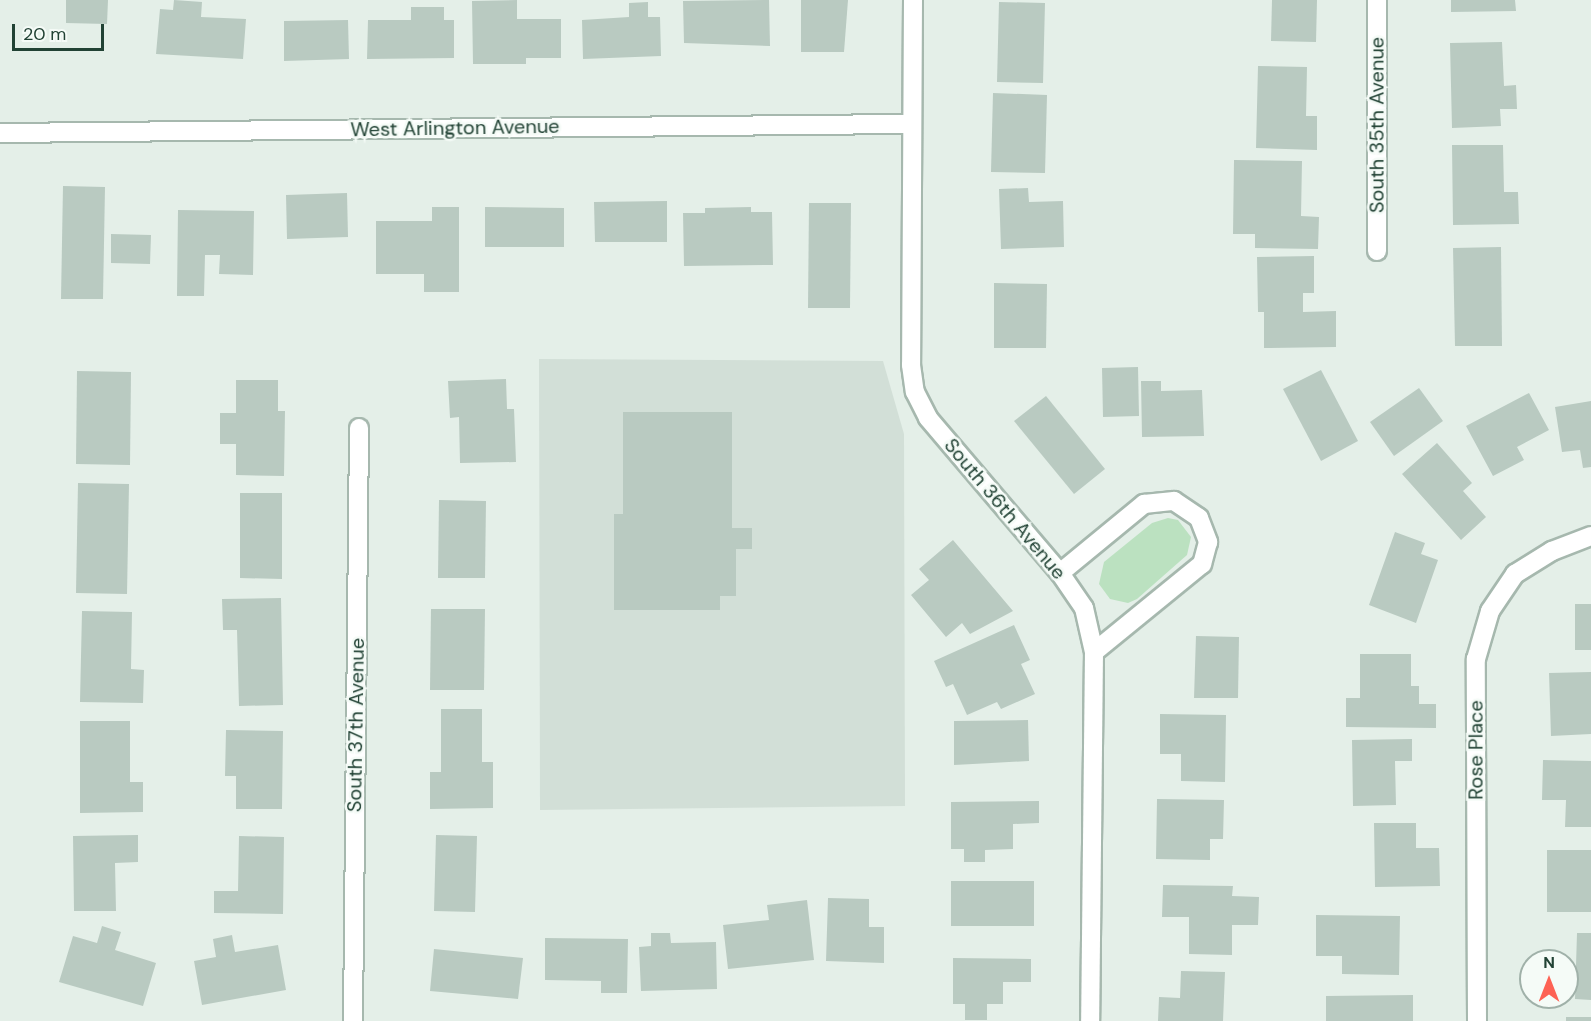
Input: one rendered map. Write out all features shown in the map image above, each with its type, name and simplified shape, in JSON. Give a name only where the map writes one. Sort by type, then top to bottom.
[{"type":"street","name":"South 36th Avenue","points":[[913,0],[910,123],[911,365],[915,392],[928,418],[1060,573],[1084,608],[1094,652],[1090,1021]]},
{"type":"street","name":"South 35th Avenue","points":[[1377,0],[1377,251]]},
{"type":"street","name":"West Arlington Avenue","points":[[0,133],[910,123]]},
{"type":"street","name":"South 37th Avenue","points":[[353,1021],[358,428]]},
{"type":"street","points":[[1060,573],[1144,504],[1174,501],[1199,518],[1208,542],[1202,564],[1094,652]]},
{"type":"street","name":"Rose Place","points":[[1477,1021],[1476,659],[1490,611],[1515,574],[1552,551],[1591,536]]},
{"type":"shaded area","points":[[539,359],[883,361],[904,434],[905,806],[540,810]]},
{"type":"green space","points":[[1168,518],[1178,520],[1191,537],[1187,555],[1137,599],[1128,603],[1110,599],[1099,584],[1104,562],[1152,523]]},
{"type":"building","points":[[66,0],[108,0],[107,24],[66,23]]},
{"type":"building","points":[[174,0],[202,2],[201,17],[246,19],[243,59],[156,54],[160,9],[173,10]]},
{"type":"building","points":[[517,0],[517,19],[561,19],[561,58],[526,58],[526,64],[473,64],[472,1]]},
{"type":"building","points":[[769,0],[770,46],[684,43],[683,1]]},
{"type":"building","points":[[801,0],[848,0],[844,52],[801,52]]},
{"type":"building","points":[[1272,0],[1317,0],[1316,42],[1271,41]]},
{"type":"building","points":[[1451,0],[1515,0],[1516,11],[1451,12]]},
{"type":"building","points":[[648,2],[648,17],[660,17],[661,56],[583,59],[582,20],[629,17],[629,3]]},
{"type":"building","points":[[999,2],[1045,3],[1043,83],[997,82]]},
{"type":"building","points":[[411,7],[444,7],[444,20],[454,20],[454,58],[367,59],[368,20],[411,20]]},
{"type":"building","points":[[348,20],[349,59],[284,61],[284,21]]},
{"type":"building","points":[[1502,42],[1504,86],[1516,85],[1517,109],[1500,109],[1501,126],[1452,128],[1450,43]]},
{"type":"building","points":[[1258,66],[1307,67],[1306,116],[1317,116],[1317,150],[1256,148]]},
{"type":"building","points":[[993,93],[1047,95],[1045,173],[991,172]]},
{"type":"building","points":[[1452,145],[1503,145],[1504,192],[1518,192],[1519,224],[1453,225]]},
{"type":"building","points":[[1234,160],[1302,161],[1301,216],[1319,217],[1318,249],[1255,248],[1255,234],[1233,234]]},
{"type":"building","points":[[63,186],[105,187],[103,299],[61,299]]},
{"type":"building","points":[[1028,188],[1029,202],[1063,201],[1064,247],[1001,249],[999,189]]},
{"type":"building","points":[[347,193],[348,237],[287,239],[286,195]]},
{"type":"building","points":[[667,201],[667,242],[595,242],[594,202]]},
{"type":"building","points":[[809,203],[851,203],[850,308],[808,308]]},
{"type":"building","points":[[432,207],[459,207],[459,292],[424,292],[424,274],[376,274],[376,221],[432,221]]},
{"type":"building","points":[[485,207],[564,208],[564,247],[485,247]]},
{"type":"building","points":[[751,207],[751,212],[772,212],[773,265],[684,266],[683,213],[705,213],[705,208]]},
{"type":"building","points":[[178,210],[254,211],[253,275],[219,274],[220,255],[205,255],[204,296],[177,296]]},
{"type":"building","points":[[111,234],[151,235],[150,264],[111,263]]},
{"type":"building","points":[[1501,247],[1502,346],[1455,346],[1453,248]]},
{"type":"building","points":[[1314,256],[1314,293],[1303,293],[1303,312],[1336,311],[1336,347],[1264,348],[1264,312],[1258,312],[1257,257]]},
{"type":"building","points":[[994,283],[1047,284],[1046,348],[994,348]]},
{"type":"building","points":[[1138,367],[1139,416],[1103,417],[1102,368]]},
{"type":"building","points":[[1321,370],[1358,441],[1321,461],[1283,389]]},
{"type":"building","points":[[77,371],[131,372],[130,465],[76,464]]},
{"type":"building","points":[[506,379],[507,409],[514,409],[516,462],[460,463],[459,417],[450,418],[448,381]]},
{"type":"building","points":[[236,380],[278,380],[278,411],[285,411],[284,476],[236,475],[236,444],[220,444],[220,413],[236,413]]},
{"type":"building","points":[[1141,381],[1161,381],[1161,391],[1202,390],[1204,436],[1142,437]]},
{"type":"building","points":[[1419,388],[1443,421],[1394,456],[1370,422]]},
{"type":"building","points":[[1529,393],[1549,430],[1517,447],[1524,460],[1493,476],[1466,426]]},
{"type":"building","points":[[1046,396],[1105,469],[1074,494],[1014,421]]},
{"type":"building","points":[[1591,401],[1591,467],[1583,468],[1580,450],[1562,452],[1555,407]]},
{"type":"building","points":[[623,412],[732,412],[732,528],[752,528],[752,549],[736,549],[736,596],[720,596],[720,610],[614,610],[614,514],[623,514]]},
{"type":"building","points":[[1437,443],[1472,483],[1463,491],[1486,517],[1461,540],[1402,474]]},
{"type":"building","points":[[78,483],[129,484],[127,594],[76,593]]},
{"type":"building","points":[[240,493],[282,493],[282,579],[240,578]]},
{"type":"building","points":[[439,500],[486,501],[485,578],[438,578]]},
{"type":"building","points":[[1395,532],[1425,543],[1421,554],[1438,560],[1416,623],[1369,605]]},
{"type":"building","points":[[953,540],[1013,611],[970,634],[962,623],[946,637],[911,595],[929,580],[919,569]]},
{"type":"building","points":[[281,598],[283,705],[239,706],[237,630],[223,630],[222,599]]},
{"type":"building","points":[[1575,604],[1591,604],[1591,650],[1575,650]]},
{"type":"building","points":[[431,609],[485,609],[484,690],[430,690]]},
{"type":"building","points":[[82,611],[132,612],[131,669],[144,670],[143,703],[80,702]]},
{"type":"building","points":[[1014,625],[1030,660],[1021,664],[1035,694],[1001,709],[997,702],[967,715],[953,684],[946,687],[934,661]]},
{"type":"building","points":[[1196,636],[1239,637],[1238,698],[1194,698]]},
{"type":"building","points":[[1360,654],[1411,654],[1411,686],[1419,686],[1419,704],[1436,704],[1436,728],[1346,727],[1346,698],[1360,698]]},
{"type":"building","points":[[1591,672],[1591,734],[1551,736],[1549,673]]},
{"type":"building","points":[[441,709],[482,709],[482,762],[493,762],[493,808],[430,809],[430,772],[441,772]]},
{"type":"building","points":[[1160,714],[1226,715],[1225,782],[1181,781],[1181,754],[1160,754]]},
{"type":"building","points":[[1028,720],[1029,761],[954,765],[954,721]]},
{"type":"building","points":[[80,721],[130,721],[130,782],[143,782],[143,812],[80,813]]},
{"type":"building","points":[[226,730],[283,731],[282,809],[236,809],[236,776],[225,776]]},
{"type":"building","points":[[1412,739],[1412,761],[1395,761],[1396,805],[1353,806],[1352,740]]},
{"type":"building","points":[[1543,760],[1591,761],[1591,827],[1565,827],[1566,800],[1542,800]]},
{"type":"building","points":[[1157,799],[1224,800],[1223,839],[1210,839],[1210,860],[1156,859]]},
{"type":"building","points":[[1039,801],[1039,823],[1013,824],[1013,849],[985,850],[985,862],[964,862],[964,849],[951,849],[951,802]]},
{"type":"building","points":[[1374,823],[1416,823],[1416,848],[1439,848],[1440,886],[1375,887]]},
{"type":"building","points":[[138,835],[138,862],[115,863],[116,911],[74,911],[73,836]]},
{"type":"building","points":[[436,835],[477,836],[475,912],[434,911]]},
{"type":"building","points":[[239,836],[284,837],[283,914],[214,913],[214,891],[238,891]]},
{"type":"building","points":[[1547,850],[1591,850],[1591,912],[1547,912]]},
{"type":"building","points":[[951,881],[1034,881],[1034,926],[951,926]]},
{"type":"building","points":[[1163,885],[1233,886],[1232,896],[1259,897],[1258,925],[1232,925],[1232,955],[1189,954],[1189,917],[1162,917]]},
{"type":"building","points":[[828,898],[869,899],[869,927],[884,927],[884,963],[826,961]]},
{"type":"building","points":[[807,900],[814,960],[728,969],[723,925],[769,920],[767,905]]},
{"type":"building","points":[[1316,915],[1400,916],[1399,975],[1342,974],[1342,956],[1316,956]]},
{"type":"building","points":[[102,926],[121,932],[115,950],[156,963],[143,1006],[59,982],[73,936],[97,943]]},
{"type":"building","points":[[651,933],[670,933],[671,943],[716,942],[717,989],[641,991],[639,947],[651,946]]},
{"type":"building","points":[[1577,933],[1591,933],[1591,1000],[1579,999],[1579,949],[1577,949]]},
{"type":"building","points":[[232,935],[235,952],[278,945],[286,990],[202,1005],[194,961],[216,957],[213,939]]},
{"type":"building","points":[[545,938],[628,939],[627,993],[601,993],[601,981],[545,980]]},
{"type":"building","points":[[434,949],[523,958],[518,999],[430,991]]},
{"type":"building","points":[[953,958],[1031,959],[1031,982],[1003,982],[1003,1004],[987,1004],[987,1020],[965,1020],[965,1004],[953,1004]]},
{"type":"building","points":[[1181,971],[1225,972],[1223,1021],[1158,1021],[1159,997],[1180,998]]},
{"type":"building","points":[[1413,995],[1413,1021],[1326,1021],[1326,996]]},
{"type":"building","points":[[1566,1017],[1591,1017],[1591,1021],[1566,1021]]}]
